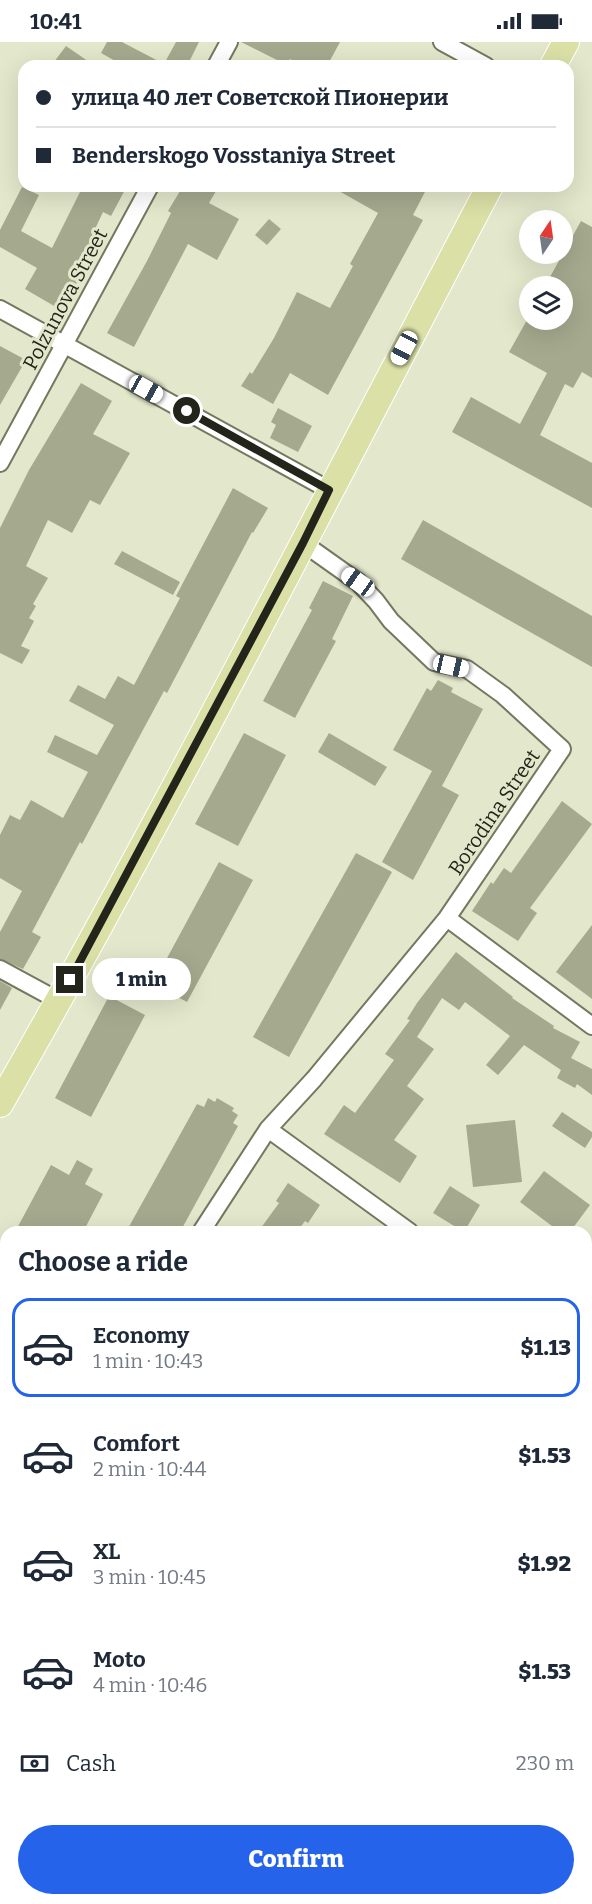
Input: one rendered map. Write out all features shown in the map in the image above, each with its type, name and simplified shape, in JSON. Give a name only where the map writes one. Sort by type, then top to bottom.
[{"type":"main road","points":[[556,60],[566,42]]},
{"type":"main road","points":[[0,1104],[59,1001],[487,192]]},
{"type":"street","points":[[219,60],[229,42]]},
{"type":"street","points":[[442,42],[475,60]]},
{"type":"street","name":"Polzunova Street","points":[[0,464],[147,192]]},
{"type":"street","points":[[0,309],[329,490]]},
{"type":"street","name":"Borodina Street","points":[[205,1226],[267,1129],[314,1079],[447,918],[562,749],[503,695],[467,669],[434,662],[390,621],[376,601],[358,582],[303,543]]},
{"type":"street","points":[[447,918],[592,1026]]},
{"type":"street","points":[[0,969],[59,1001]]},
{"type":"street","points":[[267,1129],[402,1226]]},
{"type":"building","points":[[107,42],[122,42],[156,60],[113,60],[101,53]]},
{"type":"building","points":[[176,42],[199,42],[190,60],[166,60]]},
{"type":"building","points":[[241,42],[340,42],[330,60],[277,60]]},
{"type":"building","points":[[66,46],[86,60],[56,60]]},
{"type":"building","points":[[19,192],[33,192],[39,195],[21,231],[52,248],[80,192],[124,192],[111,216],[103,212],[89,242],[98,247],[61,310],[25,289],[37,268],[0,247],[0,230]]},
{"type":"building","points":[[179,192],[215,192],[209,203],[239,219],[217,260],[188,244],[134,347],[107,333],[171,213],[168,211]]},
{"type":"building","points":[[341,192],[425,192],[413,215],[423,220],[328,395],[290,373],[273,404],[241,386],[250,372],[252,374],[274,338],[297,292],[330,308],[353,266],[350,264],[378,213]]},
{"type":"building","points":[[269,219],[281,229],[267,245],[255,235]]},
{"type":"building","points":[[581,221],[592,227],[592,378],[582,372],[573,388],[565,384],[540,435],[592,463],[592,508],[452,432],[471,397],[520,424],[547,373],[509,352],[521,330],[573,330],[573,276],[551,276],[557,264],[573,264],[573,235]]},
{"type":"building","points":[[0,346],[26,360],[0,405]]},
{"type":"building","points":[[81,383],[112,401],[93,434],[130,453],[100,505],[90,500],[72,533],[48,520],[26,566],[48,578],[33,604],[36,606],[29,618],[34,621],[21,646],[30,650],[22,664],[0,653],[0,528],[29,470]]},
{"type":"building","points":[[278,408],[312,426],[298,452],[270,438],[276,425],[271,422]]},
{"type":"building","points":[[233,488],[268,508],[252,532],[167,693],[164,691],[32,932],[41,937],[23,969],[0,959],[0,932],[22,891],[0,878],[0,835],[10,815],[20,820],[31,800],[63,818],[88,772],[47,752],[55,735],[97,755],[114,725],[69,701],[78,685],[105,699],[118,676],[134,685],[180,598],[176,596]]},
{"type":"building","points":[[423,520],[592,616],[592,667],[401,559]]},
{"type":"building","points":[[122,551],[180,582],[173,595],[114,564]]},
{"type":"building","points":[[323,581],[353,596],[332,639],[336,641],[295,718],[263,701],[312,610],[309,608]]},
{"type":"building","points":[[438,680],[453,688],[451,692],[483,709],[442,786],[459,795],[413,880],[382,862],[432,771],[393,750],[427,688],[431,691]]},
{"type":"building","points":[[244,733],[286,755],[238,846],[195,824]]},
{"type":"building","points":[[329,733],[387,767],[375,786],[318,752]]},
{"type":"building","points":[[562,801],[592,824],[530,908],[537,913],[518,941],[472,911],[491,882],[493,884],[504,868],[511,873]]},
{"type":"building","points":[[356,853],[392,872],[289,1057],[253,1037]]},
{"type":"building","points":[[219,862],[253,880],[187,1002],[153,984]]},
{"type":"building","points":[[592,925],[592,999],[556,972]]},
{"type":"building","points":[[456,952],[512,998],[554,1026],[553,1028],[580,1042],[571,1058],[592,1069],[592,1095],[577,1084],[575,1088],[557,1078],[561,1070],[524,1045],[498,1075],[486,1065],[510,1036],[465,1002],[459,1010],[442,998],[417,1037],[434,1049],[407,1086],[424,1099],[394,1140],[417,1156],[400,1183],[324,1134],[344,1105],[355,1113],[394,1060],[385,1054],[410,1020],[407,1019],[417,1003]]},
{"type":"building","points":[[0,981],[12,988],[0,1010]]},
{"type":"building","points":[[109,996],[145,1015],[91,1117],[55,1098]]},
{"type":"building","points":[[208,1098],[215,1102],[217,1098],[234,1108],[232,1111],[238,1115],[233,1123],[238,1126],[183,1226],[129,1226],[197,1104],[204,1107]]},
{"type":"building","points":[[562,1112],[592,1132],[592,1137],[585,1148],[552,1126]]},
{"type":"building","points":[[515,1120],[522,1182],[473,1187],[466,1125]]},
{"type":"building","points":[[77,1160],[93,1169],[85,1184],[103,1194],[86,1226],[18,1226],[51,1165],[69,1175]]},
{"type":"building","points":[[544,1171],[590,1205],[574,1226],[552,1226],[520,1202]]},
{"type":"building","points":[[288,1183],[320,1205],[308,1223],[305,1221],[301,1226],[262,1226],[279,1203],[276,1201]]},
{"type":"building","points":[[450,1186],[480,1205],[468,1226],[454,1226],[433,1213]]},
{"type":"route","points":[[70,980],[329,490],[187,411]]}]
